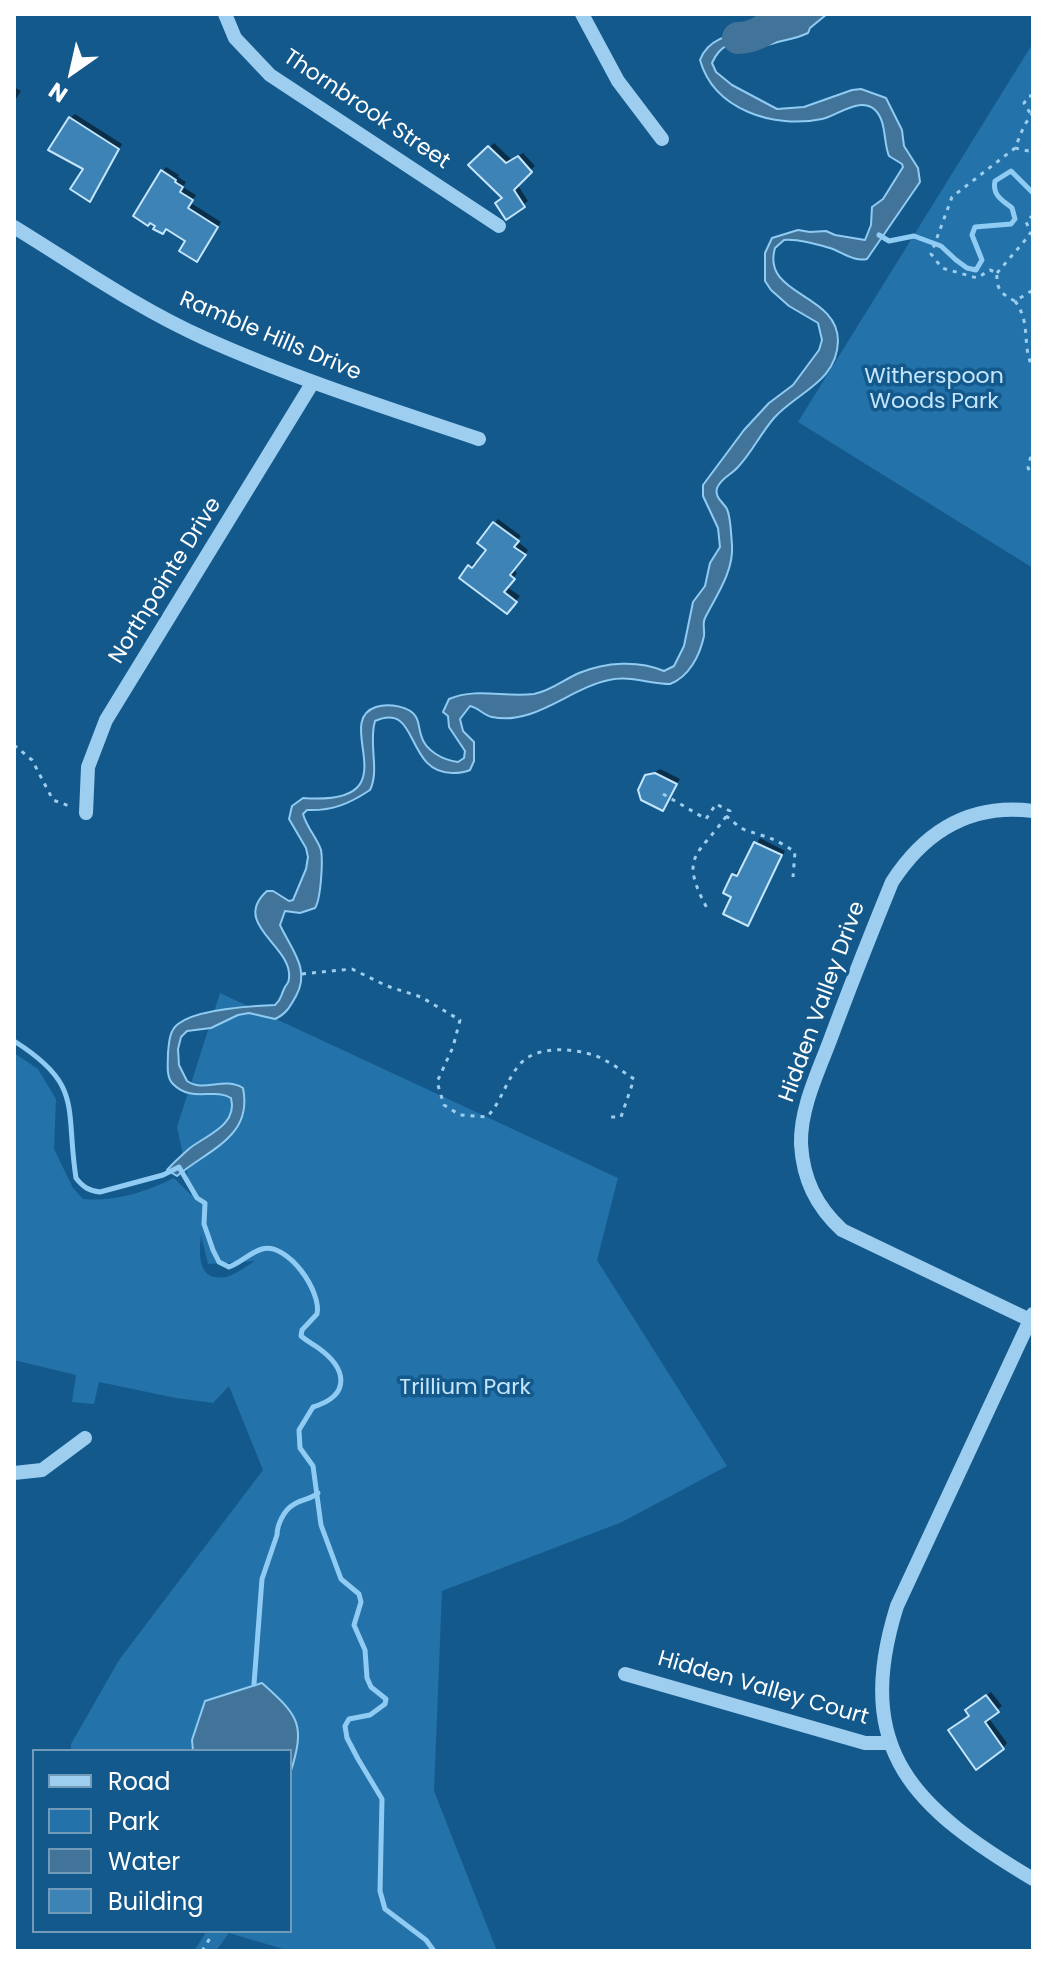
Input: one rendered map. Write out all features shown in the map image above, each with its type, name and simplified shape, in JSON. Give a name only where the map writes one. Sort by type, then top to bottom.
[{"type":"street","name":"Thornbrook Street","points":[[225,14],[235,38],[270,75],[490,226]]},
{"type":"street","points":[[582,14],[618,81],[662,139]]},
{"type":"street","name":"Ramble Hills Drive","points":[[14,227],[136,303],[202,338],[313,382],[479,439]]},
{"type":"street","name":"Northpointe Drive","points":[[86,813],[88,767],[106,720],[313,382]]},
{"type":"street","name":"Hidden Valley Drive","points":[[1033,811],[1009,808],[973,815],[943,828],[904,864],[892,882],[822,1061],[804,1115],[801,1141],[804,1168],[811,1190],[819,1207],[842,1230],[1032,1317],[897,1606],[888,1635],[883,1669],[883,1711],[889,1743],[902,1772],[921,1797],[963,1833],[1033,1879]]},
{"type":"street","points":[[14,1473],[42,1470],[85,1438]]},
{"type":"street","name":"Hidden Valley Court","points":[[625,1674],[865,1743],[889,1743]]},
{"type":"path","points":[[997,273],[990,270],[977,278],[942,268],[931,254],[952,197],[1015,148],[1032,115],[1024,103],[1029,96],[1033,96]]},
{"type":"path","points":[[1015,148],[1033,152]]},
{"type":"path","points":[[1033,215],[1026,222],[1031,232],[997,273],[996,285],[1023,312],[1033,368]]},
{"type":"path","points":[[1015,301],[1033,290]]},
{"type":"path","points":[[1033,447],[1028,468],[1033,477]]},
{"type":"path","points":[[14,745],[32,760],[53,800],[86,813]]},
{"type":"path","points":[[663,794],[706,819],[716,804],[730,811],[701,847],[692,867],[697,891],[708,910]]},
{"type":"path","points":[[726,816],[746,831],[759,832],[795,852],[793,877]]},
{"type":"path","points":[[302,974],[352,969],[387,986],[421,997],[460,1020],[453,1047],[437,1082],[444,1105],[460,1115],[487,1117],[499,1105],[519,1065],[532,1053],[556,1050],[596,1056],[634,1079],[621,1117],[608,1117]]},
{"type":"path","points":[[202,1951],[212,1935]]},
{"type":"green space","name":"Witherspoon Woods Park","points":[[1033,43],[1033,568],[798,422]]},
{"type":"green space","name":"Trillium Park","points":[[220,993],[618,1178],[597,1260],[727,1466],[622,1522],[442,1591],[434,1791],[497,1951],[290,1951],[229,1933],[292,1933],[292,1749],[71,1749],[119,1660],[263,1470],[229,1386],[213,1403],[99,1382],[94,1404],[72,1402],[76,1375],[14,1360],[14,1053],[38,1069],[56,1099],[54,1149],[73,1188],[83,1199],[130,1195],[174,1178],[192,1196],[177,1127]],"holes":[[[201,1235],[208,1264],[255,1261],[226,1277],[210,1275],[202,1265]]]},
{"type":"green space","name":"Trillium Park","points":[[206,1933],[229,1933],[216,1951],[194,1951]]},
{"type":"water","points":[[804,14],[827,14],[808,33],[799,37],[771,44],[724,47],[712,63],[716,72],[732,85],[777,109],[804,107],[861,89],[886,98],[902,130],[904,146],[918,168],[920,182],[867,259],[853,258],[830,248],[796,240],[784,240],[775,248],[774,264],[779,276],[826,313],[835,325],[838,341],[836,355],[823,377],[774,418],[743,461],[717,488],[718,497],[729,517],[732,555],[723,583],[704,620],[700,651],[688,671],[670,684],[609,680],[537,711],[507,718],[492,717],[470,706],[460,719],[463,731],[474,742],[474,761],[470,770],[464,772],[437,770],[426,762],[399,721],[389,717],[375,721],[374,774],[370,790],[340,806],[307,810],[303,814],[321,850],[322,871],[315,908],[300,913],[285,911],[280,925],[300,968],[300,986],[292,1004],[275,1019],[249,1013],[238,1015],[211,1028],[187,1031],[181,1037],[179,1065],[187,1081],[200,1085],[236,1085],[243,1088],[244,1105],[241,1119],[226,1140],[177,1176],[167,1170],[190,1148],[220,1128],[232,1107],[231,1098],[224,1095],[187,1093],[172,1083],[168,1069],[171,1034],[178,1024],[198,1015],[225,1009],[275,1005],[280,999],[289,978],[288,966],[259,925],[255,914],[257,903],[267,891],[293,900],[308,857],[289,819],[292,806],[303,798],[336,797],[355,789],[363,777],[361,729],[364,716],[381,706],[398,706],[409,710],[417,719],[426,746],[441,757],[458,762],[464,758],[465,751],[443,712],[449,699],[481,693],[540,693],[600,666],[633,664],[664,671],[674,666],[684,646],[693,602],[705,586],[710,563],[720,547],[718,528],[703,496],[703,485],[744,430],[769,403],[793,385],[819,350],[822,340],[818,323],[789,306],[765,281],[765,253],[772,238],[798,230],[826,231],[865,240],[871,225],[872,207],[883,199],[903,167],[889,156],[881,119],[868,106],[854,106],[822,119],[785,121],[766,118],[732,103],[718,92],[707,77],[700,60],[711,44]]},
{"type":"water","points":[[262,1683],[284,1704],[296,1722],[298,1743],[292,1767],[292,1749],[193,1749],[192,1740],[205,1701]]},
{"type":"building","points":[[69,117],[119,149],[90,202],[70,189],[83,169],[48,150]]},
{"type":"building","points":[[488,146],[506,163],[518,156],[532,172],[514,190],[525,207],[506,220],[495,203],[502,198],[468,165]]},
{"type":"building","points":[[161,170],[183,187],[180,192],[193,200],[188,208],[218,227],[197,262],[179,251],[185,241],[166,229],[163,234],[153,229],[155,226],[150,223],[148,226],[133,216]]},
{"type":"building","points":[[493,522],[519,541],[514,547],[526,555],[510,575],[515,579],[504,592],[517,602],[507,614],[459,578],[468,565],[472,568],[486,550],[477,543]]},
{"type":"building","points":[[655,773],[677,784],[663,811],[641,800],[638,790],[645,775]]},
{"type":"building","points":[[754,842],[782,855],[748,926],[723,914],[731,897],[723,893],[732,874],[737,876]]},
{"type":"building","points":[[986,1695],[999,1712],[985,1722],[1004,1749],[976,1770],[948,1730],[969,1716],[965,1710]]},
{"type":"waterway","points":[[738,38],[754,35],[797,14]]},
{"type":"waterway","points":[[879,235],[889,241],[914,236],[941,246],[967,268],[976,270],[982,260],[972,235],[975,227],[1011,224],[1015,219],[1012,208],[996,194],[995,181],[1011,171],[1033,193]]},
{"type":"waterway","points":[[14,1041],[52,1071],[61,1085],[70,1115],[76,1178],[84,1186],[100,1192],[163,1175],[179,1167],[197,1198],[205,1203],[204,1224],[219,1262],[229,1267],[258,1250],[272,1249],[292,1261],[309,1282],[317,1314],[302,1330],[301,1336],[327,1355],[335,1364],[341,1380],[334,1396],[313,1407],[299,1430],[300,1448],[313,1466],[321,1525],[341,1579],[359,1594],[361,1602],[354,1625],[365,1650],[367,1678],[371,1687],[386,1699],[385,1704],[370,1715],[349,1719],[345,1726],[347,1738],[382,1799],[380,1891],[385,1909],[426,1940],[434,1951]]},
{"type":"waterway","points":[[254,1684],[262,1579],[280,1522],[290,1507],[318,1493]]}]
